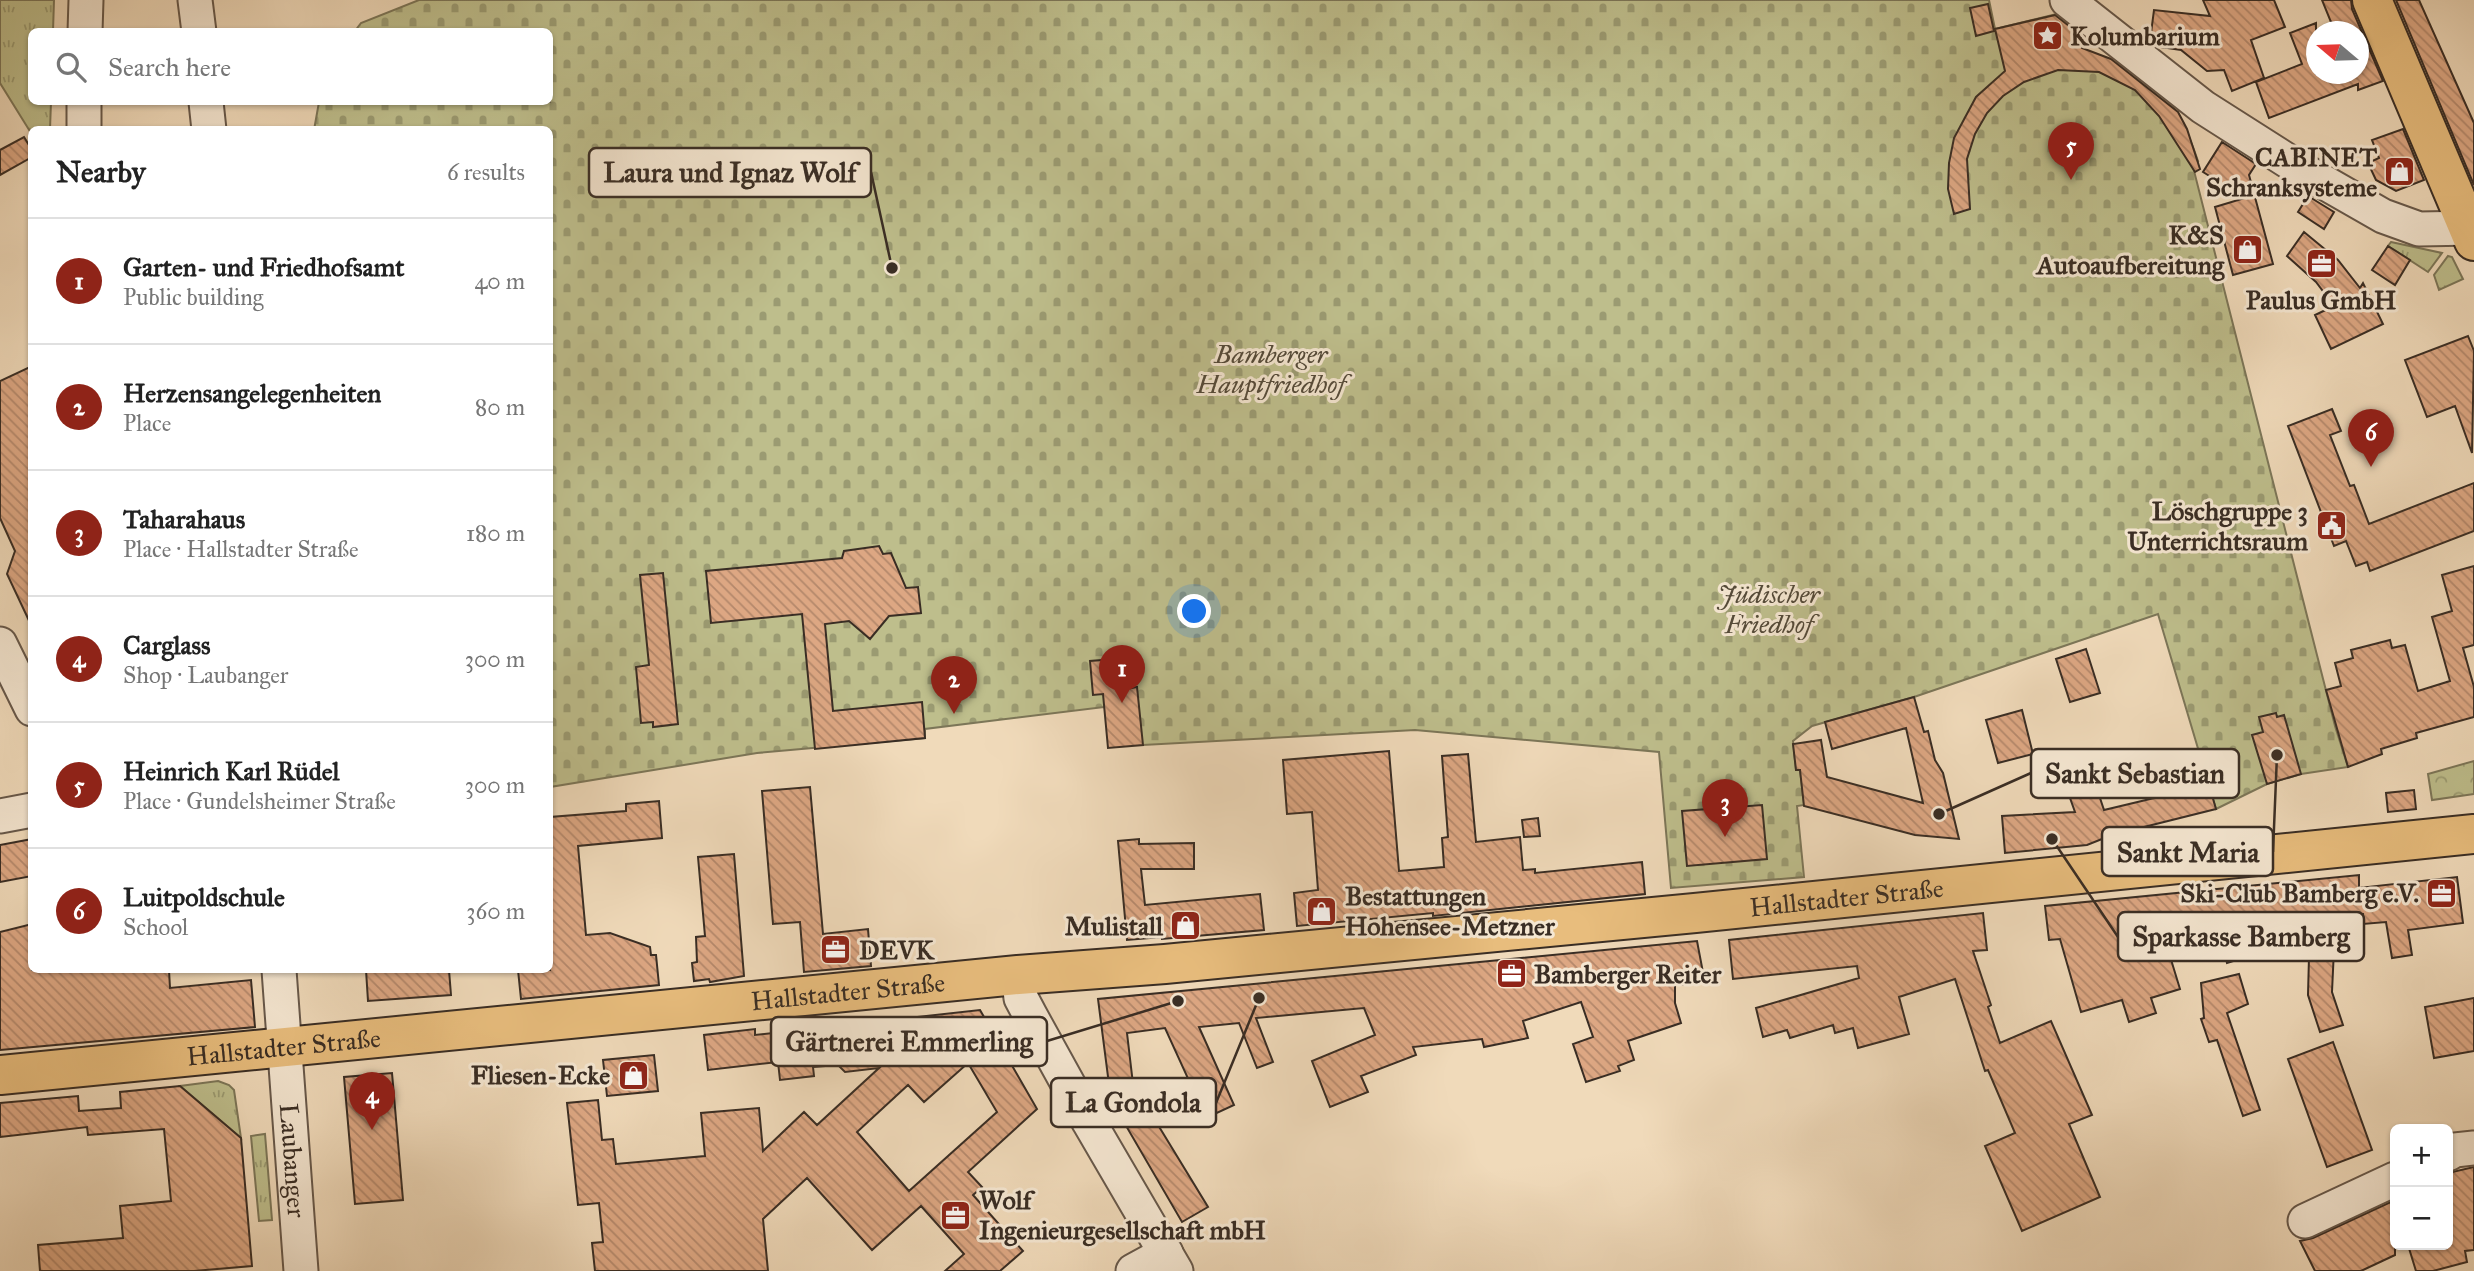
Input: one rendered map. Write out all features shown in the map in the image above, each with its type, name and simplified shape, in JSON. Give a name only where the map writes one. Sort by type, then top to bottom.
[{"type":"main road","points":[[2372,0],[2472,232]]},
{"type":"main road","name":"Hallstadter Straße","points":[[0,1075],[1018,975],[1165,964],[1712,911],[2474,834]]},
{"type":"street","points":[[85,28],[86,0]]},
{"type":"street","points":[[195,0],[198,28]]},
{"type":"street","points":[[2067,0],[2203,107],[2383,216],[2419,229],[2472,232]]},
{"type":"street","points":[[84,105],[84,126]]},
{"type":"street","points":[[206,105],[209,126]]},
{"type":"street","points":[[0,644],[28,701]]},
{"type":"street","points":[[0,816],[28,811]]},
{"type":"street","name":"Laubanger","points":[[279,973],[301,1271]]},
{"type":"street","points":[[1018,975],[1021,998],[1030,1015],[1088,1122],[1171,1262],[1133,1271]]},
{"type":"street","points":[[2453,1151],[2474,1148]]},
{"type":"street","points":[[2305,1222],[2390,1181]]},
{"type":"green space","points":[[0,0],[54,0],[53,28],[28,28],[28,105],[51,105],[50,126],[28,126],[28,128],[0,83]]},
{"type":"green space","name":"Bamberger Hauptfriedhof","points":[[419,0],[1989,0],[1995,29],[2073,10],[2083,55],[2127,67],[2158,88],[2181,119],[2198,161],[2192,163],[2335,726],[2348,767],[2301,774],[2267,784],[2216,809],[2158,614],[1914,697],[1812,726],[1793,741],[1804,805],[1797,806],[1804,877],[1671,888],[1659,752],[1415,730],[1143,745],[1104,707],[925,729],[925,738],[757,753],[553,787],[553,126],[315,126],[318,105],[553,105],[553,28],[357,28],[361,23]]},
{"type":"green space","points":[[2391,242],[2442,253],[2428,272],[2388,246]]},
{"type":"green space","points":[[2448,256],[2452,257],[2463,279],[2439,290],[2434,275]]},
{"type":"green space","points":[[2474,761],[2474,794],[2432,800],[2428,774]]},
{"type":"green space","points":[[218,1081],[234,1090],[241,1138],[180,1086]]},
{"type":"green space","points":[[265,1134],[272,1220],[259,1221],[251,1136]]},
{"type":"building","points":[[2203,0],[2274,0],[2285,27],[2251,40],[2264,78],[2232,91],[2224,70],[2207,71],[2181,50],[2160,47],[2162,34],[2151,33],[2154,10],[2210,16]]},
{"type":"building","points":[[2322,0],[2351,0],[2357,21],[2331,21]]},
{"type":"building","points":[[2396,0],[2419,0],[2474,123],[2474,185]]},
{"type":"building","points":[[1988,4],[1994,31],[1976,36],[1970,8]]},
{"type":"building","points":[[2055,15],[2078,33],[2082,48],[2111,59],[2178,112],[2187,129],[2200,169],[2195,172],[2159,116],[2135,90],[2099,72],[2058,70],[2024,82],[2003,96],[1987,113],[1975,134],[1967,159],[1970,209],[1954,214],[1948,189],[1954,138],[1976,97],[2005,71],[1995,29]]},
{"type":"building","points":[[2306,27],[2306,84],[2358,84],[2269,118],[2256,82],[2302,64],[2290,33]]},
{"type":"building","points":[[2369,48],[2383,81],[2358,90],[2358,84],[2369,84]]},
{"type":"building","points":[[2403,129],[2424,180],[2396,191],[2376,180],[2368,163],[2379,158],[2372,140]]},
{"type":"building","points":[[24,137],[28,144],[28,159],[0,175],[0,150]]},
{"type":"building","points":[[2222,142],[2256,164],[2249,175],[2273,264],[2233,275],[2215,207],[2245,198],[2203,172]]},
{"type":"building","points":[[2308,196],[2334,212],[2324,229],[2298,212]]},
{"type":"building","points":[[2304,232],[2338,260],[2360,288],[2363,283],[2383,324],[2331,349],[2315,315],[2334,306],[2316,282],[2287,256]]},
{"type":"building","points":[[2388,246],[2410,260],[2395,285],[2372,270]]},
{"type":"building","points":[[2468,336],[2474,351],[2472,453],[2455,406],[2427,417],[2405,360]]},
{"type":"building","points":[[28,368],[28,619],[7,574],[15,551],[0,518],[0,381]]},
{"type":"building","points":[[2332,409],[2341,431],[2330,435],[2350,486],[2354,485],[2369,524],[2474,483],[2474,531],[2370,571],[2367,562],[2356,566],[2346,541],[2334,546],[2288,426]]},
{"type":"building","points":[[879,546],[883,554],[891,553],[906,588],[918,587],[921,613],[889,616],[870,639],[849,621],[825,624],[833,711],[922,702],[925,738],[815,749],[802,614],[711,623],[706,571],[842,558],[844,551]]},
{"type":"building","points":[[2474,566],[2474,645],[2463,648],[2474,687],[2474,717],[2416,733],[2417,738],[2381,749],[2382,754],[2348,767],[2326,690],[2341,686],[2335,663],[2353,658],[2351,650],[2390,640],[2392,648],[2405,645],[2418,691],[2450,681],[2432,617],[2452,611],[2442,575]]},
{"type":"building","points":[[663,573],[678,724],[653,727],[653,722],[641,723],[636,667],[649,665],[640,575]]},
{"type":"building","points":[[2086,649],[2100,693],[2070,702],[2056,659]]},
{"type":"building","points":[[1128,658],[1131,688],[1137,687],[1143,745],[1108,748],[1103,694],[1093,695],[1090,661]]},
{"type":"building","points":[[1914,697],[1924,732],[1928,731],[1935,760],[1943,773],[1959,839],[1915,835],[1804,806],[1800,770],[1796,770],[1793,744],[1821,740],[1827,777],[1923,803],[1906,728],[1832,749],[1825,722]]},
{"type":"building","points":[[2022,710],[2033,754],[1998,763],[1986,720]]},
{"type":"building","points":[[2276,713],[2277,717],[2284,715],[2301,774],[2267,784],[2252,735],[2263,732],[2259,717]]},
{"type":"building","points":[[1389,751],[1399,871],[1444,867],[1442,838],[1448,837],[1442,756],[1468,754],[1476,842],[1520,837],[1523,870],[1535,869],[1535,873],[1642,862],[1645,894],[1433,916],[1433,913],[1297,926],[1294,893],[1318,890],[1312,812],[1287,814],[1283,760]]},
{"type":"building","points":[[2202,761],[2216,809],[2112,835],[2087,845],[2005,853],[2002,816],[2075,812],[2065,784],[2092,774],[2104,810],[2171,794],[2165,772]]},
{"type":"building","points":[[810,787],[823,934],[868,929],[871,966],[804,972],[800,922],[773,924],[762,791]]},
{"type":"building","points":[[2414,790],[2416,809],[2388,812],[2386,793]]},
{"type":"building","points":[[659,801],[662,838],[578,846],[586,935],[610,933],[650,947],[651,955],[656,955],[659,985],[521,999],[518,973],[553,973],[553,817],[626,811],[626,804]]},
{"type":"building","points":[[1762,805],[1767,859],[1687,866],[1682,811]]},
{"type":"building","points":[[1538,818],[1540,836],[1524,837],[1522,820]]},
{"type":"building","points":[[1139,839],[1139,844],[1194,843],[1194,869],[1141,869],[1145,905],[1260,894],[1264,930],[1127,940],[1118,841]]},
{"type":"building","points":[[28,840],[28,877],[0,882],[0,845]]},
{"type":"building","points":[[734,854],[744,976],[710,982],[709,979],[694,981],[692,963],[697,962],[696,937],[705,936],[698,857]]},
{"type":"building","points":[[2359,875],[2359,888],[2457,877],[2463,923],[2408,930],[2412,955],[2392,958],[2386,922],[2363,924],[2363,914],[2325,918],[2330,949],[2334,949],[2332,992],[2343,1025],[2320,1032],[2308,995],[2310,919],[2306,920],[2305,913],[2231,921],[2243,958],[2227,963],[2219,929],[2201,930],[2200,924],[2165,928],[2162,930],[2180,989],[2151,998],[2156,1013],[2129,1022],[2122,1000],[2081,1012],[2060,939],[2049,940],[2045,906]]},
{"type":"building","points":[[1983,913],[1987,950],[1973,951],[2000,1043],[2051,1021],[2092,1115],[2069,1124],[2100,1197],[2022,1231],[1985,1146],[2015,1133],[1988,1070],[1985,1071],[1955,979],[1899,997],[1909,1034],[1858,1048],[1853,1028],[1835,1033],[1833,1025],[1790,1038],[1787,1030],[1763,1037],[1756,1008],[1859,978],[1857,966],[1733,979],[1729,940]]},
{"type":"building","points":[[28,925],[28,973],[169,973],[170,988],[251,980],[255,1027],[0,1050],[0,932]]},
{"type":"building","points":[[1697,941],[1705,983],[1675,985],[1675,1003],[1681,1023],[1628,1041],[1634,1060],[1618,1066],[1620,1071],[1586,1082],[1573,1044],[1593,1037],[1581,1002],[1523,1021],[1528,1038],[1484,1047],[1482,1039],[1413,1047],[1416,1055],[1361,1076],[1368,1092],[1330,1107],[1312,1061],[1375,1035],[1364,1008],[1256,1018],[1273,1062],[1257,1068],[1239,1023],[1199,1027],[1234,1105],[1206,1118],[1165,1028],[1127,1033],[1133,1084],[1208,1207],[1182,1222],[1111,1100],[1098,999]]},
{"type":"building","points":[[366,973],[449,973],[451,995],[368,1001]]},
{"type":"building","points":[[2239,974],[2248,1004],[2227,1013],[2260,1110],[2243,1116],[2217,1040],[2209,1042],[2201,1019],[2204,1018],[2201,983]]},
{"type":"building","points":[[2474,998],[2474,1051],[2434,1058],[2425,1007]]},
{"type":"building","points":[[980,1010],[1037,1109],[968,1172],[982,1187],[973,1195],[1023,1251],[1000,1271],[945,1271],[964,1254],[921,1206],[872,1250],[807,1178],[763,1219],[768,1271],[595,1271],[592,1243],[603,1242],[599,1203],[578,1205],[567,1103],[598,1100],[602,1140],[613,1139],[616,1164],[705,1156],[701,1113],[759,1108],[763,1151],[804,1112],[817,1125],[879,1068],[845,1072],[838,1065],[813,1067],[814,1076],[780,1080],[778,1062],[708,1070],[704,1035],[755,1029],[755,1035]],"holes":[[[968,1063],[997,1112],[909,1191],[857,1132],[908,1085],[924,1102]]]},
{"type":"building","points":[[2333,1042],[2372,1150],[2327,1167],[2288,1059]]},
{"type":"building","points":[[654,1055],[658,1091],[607,1096],[603,1060]]},
{"type":"building","points":[[392,1073],[403,1200],[355,1204],[344,1077]]},
{"type":"building","points":[[180,1086],[241,1138],[252,1266],[194,1271],[40,1271],[38,1245],[123,1238],[120,1206],[171,1201],[164,1129],[88,1135],[87,1127],[0,1137],[0,1103],[78,1096],[79,1111],[121,1108],[120,1092]]},
{"type":"building","points":[[2474,1167],[2474,1250],[2465,1251],[2467,1262],[2433,1271],[2416,1271],[2410,1250],[2453,1250],[2453,1172]]},
{"type":"building","points":[[2390,1202],[2390,1250],[2395,1250],[2395,1255],[2361,1271],[2315,1271],[2300,1241],[2313,1238]]},
{"type":"place","name":"Kolumbarium","points":[[2047,36]]},
{"type":"place","name":"CABINET Schranksysteme","points":[[2400,172]]},
{"type":"place","name":"Heinrich Karl Rüdel","points":[[2071,180]]},
{"type":"place","name":"K&S Autoaufbereitung","points":[[2247,250]]},
{"type":"place","name":"Paulus GmbH","points":[[2321,264]]},
{"type":"place","name":"Laura und Ignaz Wolf","points":[[892,268]]},
{"type":"place","name":"Luitpoldschule","points":[[2371,467]]},
{"type":"place","name":"Löschgruppe 3 Unterrichtsraum","points":[[2331,526]]},
{"type":"place","name":"Garten- und Friedhofsamt","points":[[1122,703]]},
{"type":"place","name":"Herzensangelegenheiten","points":[[954,714]]},
{"type":"place","name":"Sankt Maria","points":[[2277,755]]},
{"type":"place","name":"Sankt Sebastian","points":[[1939,814]]},
{"type":"place","name":"Taharahaus","points":[[1725,837]]},
{"type":"place","name":"Sparkasse Bamberg","points":[[2052,839]]},
{"type":"place","name":"Ski-Club Bamberg e.V.","points":[[2442,893]]},
{"type":"place","name":"Bestattungen Hohensee-Metzner","points":[[1322,911]]},
{"type":"place","name":"Mulistall","points":[[1186,926]]},
{"type":"place","name":"DEVK","points":[[836,950]]},
{"type":"place","name":"Bamberger Reiter","points":[[1511,974]]},
{"type":"place","name":"La Gondola","points":[[1259,998]]},
{"type":"place","name":"Gärtnerei Emmerling","points":[[1178,1001]]},
{"type":"place","name":"Fliesen-Ecke","points":[[633,1075]]},
{"type":"place","name":"Carglass","points":[[372,1130]]},
{"type":"place","name":"Wolf Ingenieurgesellschaft mbH","points":[[956,1215]]},
{"type":"park label","name":"Jüdischer Friedhof","points":[[1769,609]]}]
